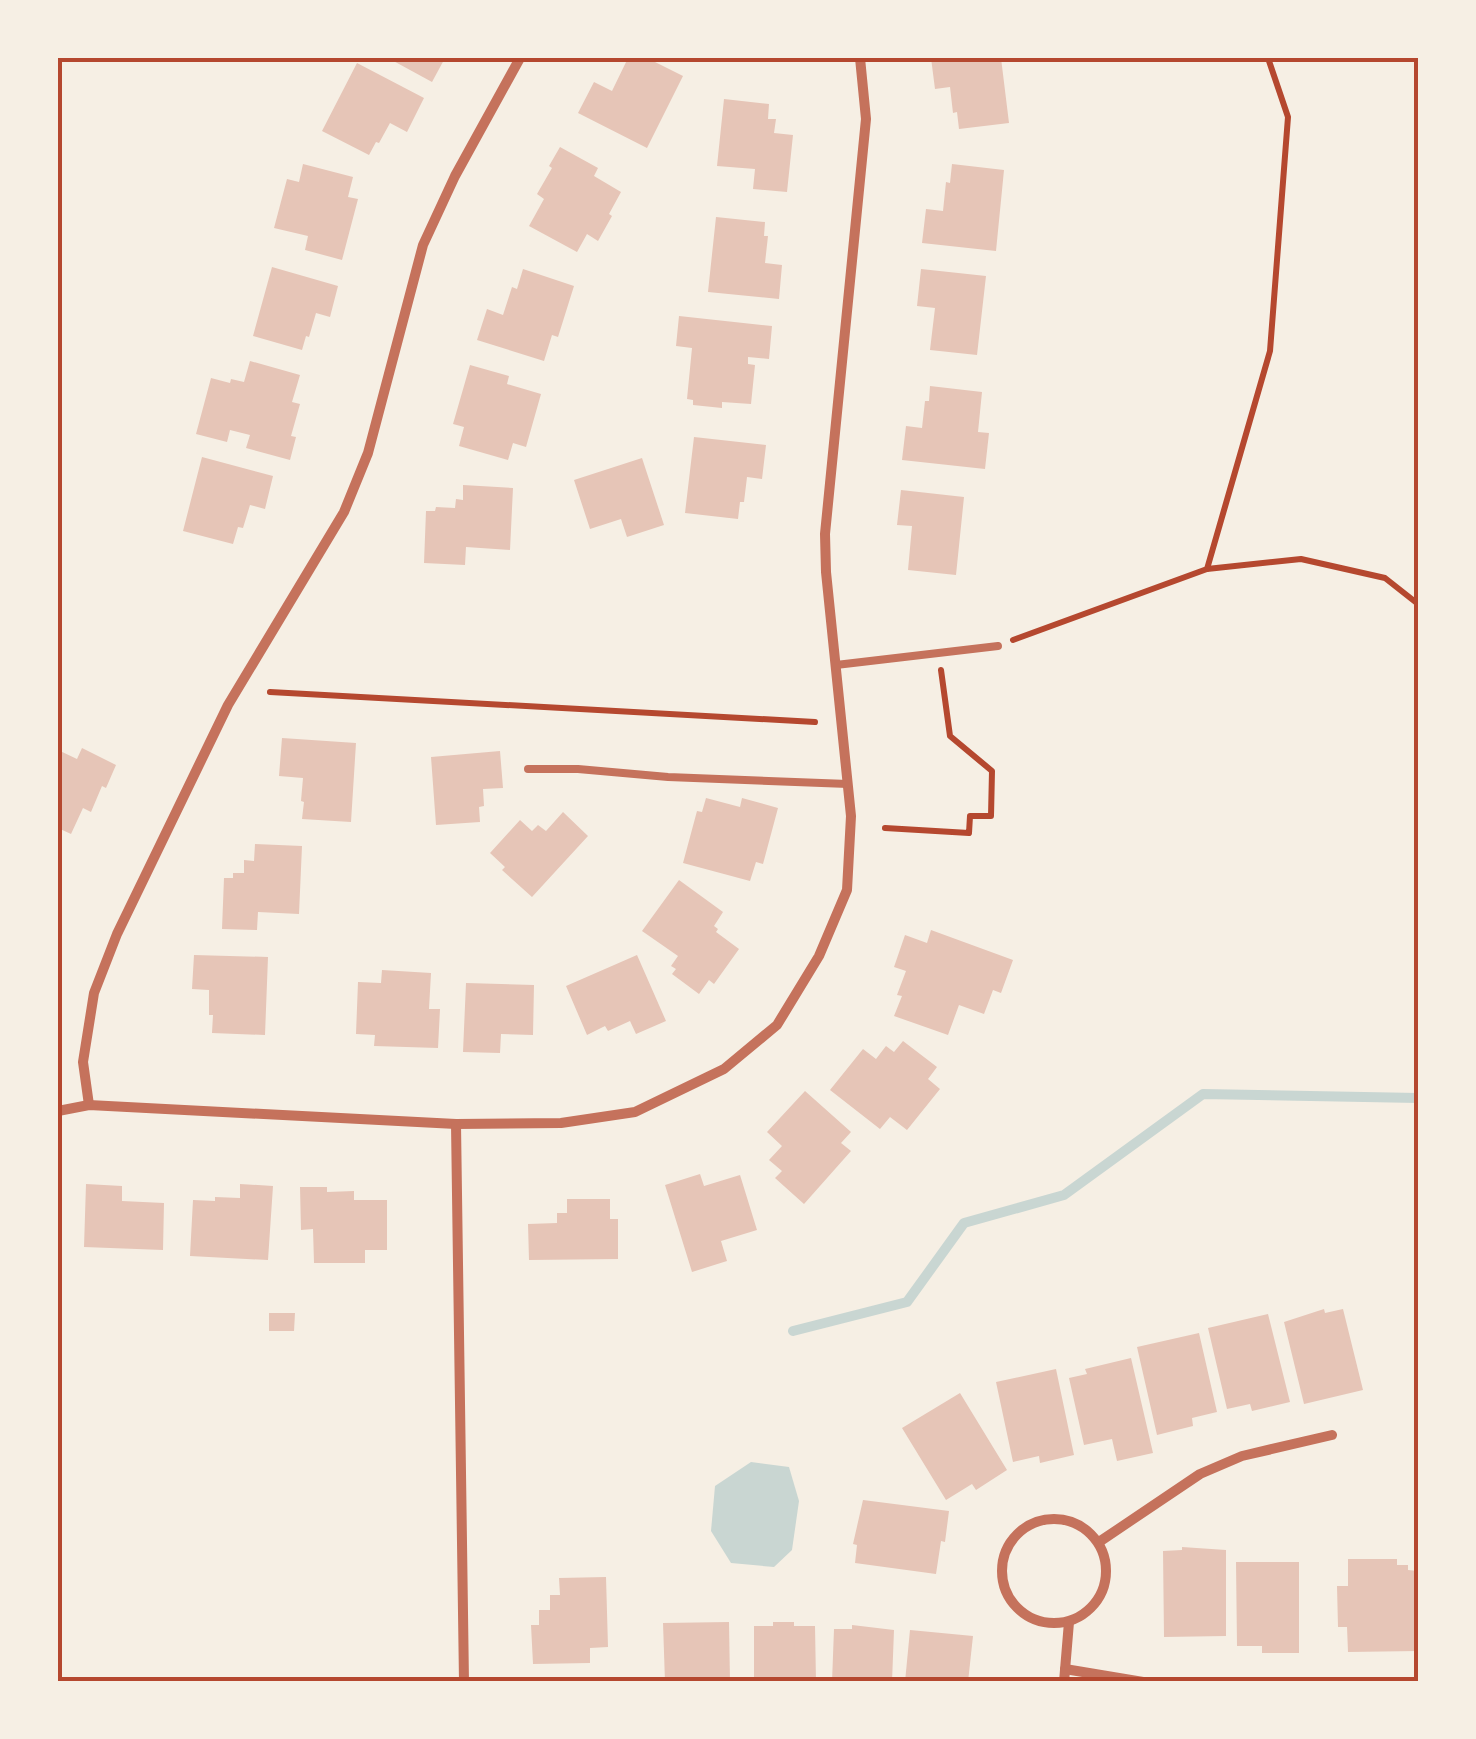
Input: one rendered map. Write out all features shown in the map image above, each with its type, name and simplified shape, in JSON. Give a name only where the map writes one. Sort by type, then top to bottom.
[{"type":"street","points":[[89,1104],[83,1062],[94,993],[117,934],[228,705],[344,512],[368,453],[424,245],[455,176],[520,58]]},
{"type":"street","points":[[58,1111],[89,1104],[456,1124],[561,1123],[635,1112],[724,1069],[777,1025],[819,956],[847,890],[852,816],[826,572],[826,534],[866,120],[860,58]]},
{"type":"street","points":[[456,1124],[464,1682]]},
{"type":"street","points":[[1099,1542],[1200,1474],[1242,1456],[1332,1435]]},
{"type":"street","points":[[1053,1518],[1070,1520],[1099,1542],[1106,1557],[1104,1589],[1084,1615],[1051,1624],[1034,1620],[1008,1596],[1002,1562],[1008,1544],[1020,1531],[1053,1518]]},
{"type":"street","points":[[1064,1682],[1069,1622]]},
{"type":"street","points":[[1066,1669],[1143,1682]]},
{"type":"lane","points":[[836,664],[998,646]]},
{"type":"lane","points":[[528,769],[848,784]]},
{"type":"path","points":[[1207,569],[1270,351],[1288,118],[1268,58]]},
{"type":"path","points":[[998,646],[1207,569],[1301,559],[1384,578],[1418,604]]},
{"type":"path","points":[[885,828],[969,833],[970,816],[991,816],[992,771],[950,736],[939,653]]},
{"type":"path","points":[[270,692],[815,722]]},
{"type":"shaded area","points":[[751,1462],[789,1467],[799,1501],[792,1550],[774,1567],[731,1563],[711,1531],[715,1486]]},
{"type":"building","points":[[388,58],[445,58],[432,82]]},
{"type":"building","points":[[628,58],[647,58],[683,76],[647,148],[578,113],[594,82],[612,91]]},
{"type":"building","points":[[931,58],[1001,58],[1009,123],[959,129],[950,87],[935,89]]},
{"type":"building","points":[[357,63],[424,98],[407,132],[390,123],[369,155],[322,131]]},
{"type":"building","points":[[724,99],[769,104],[768,119],[776,119],[774,133],[793,135],[787,192],[753,189],[755,169],[717,166]]},
{"type":"building","points":[[560,147],[598,168],[594,176],[621,192],[598,241],[587,234],[577,252],[529,226],[544,199],[537,194]]},
{"type":"building","points":[[303,164],[353,177],[348,197],[358,199],[342,260],[305,250],[308,236],[274,228],[287,179],[299,182]]},
{"type":"building","points":[[952,164],[1004,170],[996,251],[922,243],[926,209],[943,211]]},
{"type":"building","points":[[716,217],[765,222],[765,263],[782,265],[779,299],[708,292]]},
{"type":"building","points":[[272,267],[338,286],[330,317],[316,313],[302,350],[253,336]]},
{"type":"building","points":[[523,269],[574,286],[558,337],[552,335],[544,361],[477,340],[487,309],[503,315]]},
{"type":"building","points":[[921,269],[986,276],[977,355],[930,350],[935,308],[917,306]]},
{"type":"building","points":[[679,316],[772,326],[769,359],[748,357],[748,364],[755,365],[751,404],[722,402],[722,408],[693,405],[693,400],[687,399],[692,348],[676,346]]},
{"type":"building","points":[[250,361],[300,375],[292,402],[300,404],[291,436],[296,437],[290,460],[246,448],[250,435],[230,430],[227,442],[196,434],[211,378],[244,382]]},
{"type":"building","points":[[470,365],[509,376],[507,384],[541,394],[526,447],[513,443],[508,460],[459,446],[464,427],[453,424]]},
{"type":"building","points":[[930,386],[982,392],[978,432],[989,433],[985,469],[902,460],[906,426],[922,428]]},
{"type":"building","points":[[694,437],[766,445],[762,479],[747,477],[738,519],[685,513]]},
{"type":"building","points":[[202,457],[273,476],[265,509],[250,505],[233,544],[183,531]]},
{"type":"building","points":[[642,458],[664,525],[627,537],[621,519],[590,529],[574,480]]},
{"type":"building","points":[[463,485],[513,488],[510,550],[466,547],[465,565],[424,563],[426,511],[455,508],[456,499],[463,500]]},
{"type":"building","points":[[901,490],[964,497],[956,575],[908,570],[912,526],[897,525]]},
{"type":"building","points":[[282,738],[356,743],[351,822],[302,819],[303,778],[279,776]]},
{"type":"building","points":[[82,748],[116,765],[91,812],[83,808],[71,834],[58,828],[58,750],[77,759]]},
{"type":"building","points":[[500,751],[503,788],[483,789],[480,822],[436,825],[431,757]]},
{"type":"building","points":[[706,798],[740,807],[742,798],[778,808],[763,864],[756,862],[750,881],[683,863],[697,811],[702,812]]},
{"type":"building","points":[[563,812],[588,836],[532,897],[502,870],[505,867],[490,853],[520,820],[532,831],[538,825],[546,831]]},
{"type":"building","points":[[255,844],[302,846],[299,914],[258,912],[257,930],[222,929],[224,878],[244,873],[244,860],[254,861]]},
{"type":"building","points":[[679,880],[723,912],[714,926],[716,932],[739,949],[714,984],[709,980],[699,994],[672,974],[676,969],[671,966],[678,956],[642,931]]},
{"type":"building","points":[[931,930],[1013,960],[1001,993],[993,990],[984,1014],[959,1005],[948,1035],[894,1016],[906,971],[894,967],[905,935],[927,943]]},
{"type":"building","points":[[194,955],[268,957],[265,1035],[212,1033],[209,990],[192,989]]},
{"type":"building","points":[[637,955],[666,1021],[636,1034],[630,1021],[587,1035],[566,986]]},
{"type":"building","points":[[382,970],[431,973],[429,1009],[440,1009],[438,1048],[374,1046],[375,1035],[356,1034],[358,982],[381,983]]},
{"type":"building","points":[[466,983],[534,985],[533,1035],[501,1034],[500,1053],[463,1052]]},
{"type":"building","points":[[903,1041],[937,1067],[928,1079],[940,1089],[907,1130],[890,1117],[880,1129],[830,1090],[863,1049],[876,1059],[886,1046],[894,1052]]},
{"type":"building","points":[[805,1091],[851,1132],[841,1143],[851,1151],[804,1204],[775,1178],[782,1171],[769,1160],[782,1146],[767,1132]]},
{"type":"building","points":[[700,1174],[704,1186],[740,1175],[757,1230],[721,1241],[727,1261],[692,1272],[665,1185]]},
{"type":"building","points":[[86,1184],[122,1186],[122,1201],[164,1203],[163,1250],[84,1247]]},
{"type":"building","points":[[240,1184],[273,1186],[268,1260],[190,1256],[193,1200],[240,1198]]},
{"type":"building","points":[[300,1187],[354,1191],[354,1200],[387,1200],[387,1250],[365,1250],[365,1263],[314,1263],[313,1229],[301,1230]]},
{"type":"building","points":[[567,1199],[610,1199],[610,1219],[618,1219],[618,1259],[529,1260],[528,1224],[557,1223],[557,1213],[567,1213]]},
{"type":"building","points":[[1324,1309],[1325,1313],[1343,1309],[1363,1390],[1304,1404],[1284,1322]]},
{"type":"building","points":[[269,1313],[295,1313],[294,1331],[269,1331]]},
{"type":"building","points":[[1268,1314],[1290,1402],[1252,1411],[1250,1404],[1227,1409],[1208,1328]]},
{"type":"building","points":[[1199,1333],[1217,1412],[1192,1418],[1193,1426],[1157,1435],[1137,1347]]},
{"type":"building","points":[[1131,1358],[1153,1453],[1117,1461],[1112,1439],[1084,1445],[1069,1378],[1087,1374],[1085,1369]]},
{"type":"building","points":[[1056,1369],[1074,1455],[1040,1463],[1039,1456],[1013,1462],[996,1382]]},
{"type":"building","points":[[960,1393],[1007,1470],[976,1490],[972,1484],[946,1500],[902,1428]]},
{"type":"building","points":[[863,1500],[949,1511],[936,1574],[855,1563],[857,1545],[853,1544]]},
{"type":"building","points":[[1182,1547],[1226,1550],[1226,1636],[1164,1637],[1163,1551]]},
{"type":"building","points":[[1348,1559],[1397,1559],[1397,1565],[1408,1565],[1408,1570],[1418,1571],[1418,1651],[1348,1652],[1347,1627],[1338,1627],[1337,1586],[1348,1586]]},
{"type":"building","points":[[1236,1562],[1299,1562],[1299,1653],[1262,1653],[1262,1646],[1237,1646]]},
{"type":"building","points":[[606,1577],[608,1647],[590,1648],[590,1663],[533,1664],[531,1625],[539,1625],[539,1610],[550,1610],[550,1595],[560,1595],[559,1578]]},
{"type":"building","points":[[729,1622],[730,1682],[665,1682],[663,1623]]},
{"type":"building","points":[[773,1622],[815,1626],[816,1682],[754,1682],[754,1626],[773,1626]]},
{"type":"building","points":[[852,1625],[894,1630],[892,1682],[832,1682],[834,1629],[852,1629]]},
{"type":"building","points":[[910,1630],[973,1636],[968,1682],[905,1682]]},
{"type":"waterway","points":[[793,1331],[907,1302],[964,1223],[1064,1195],[1203,1094],[1418,1098]]}]
